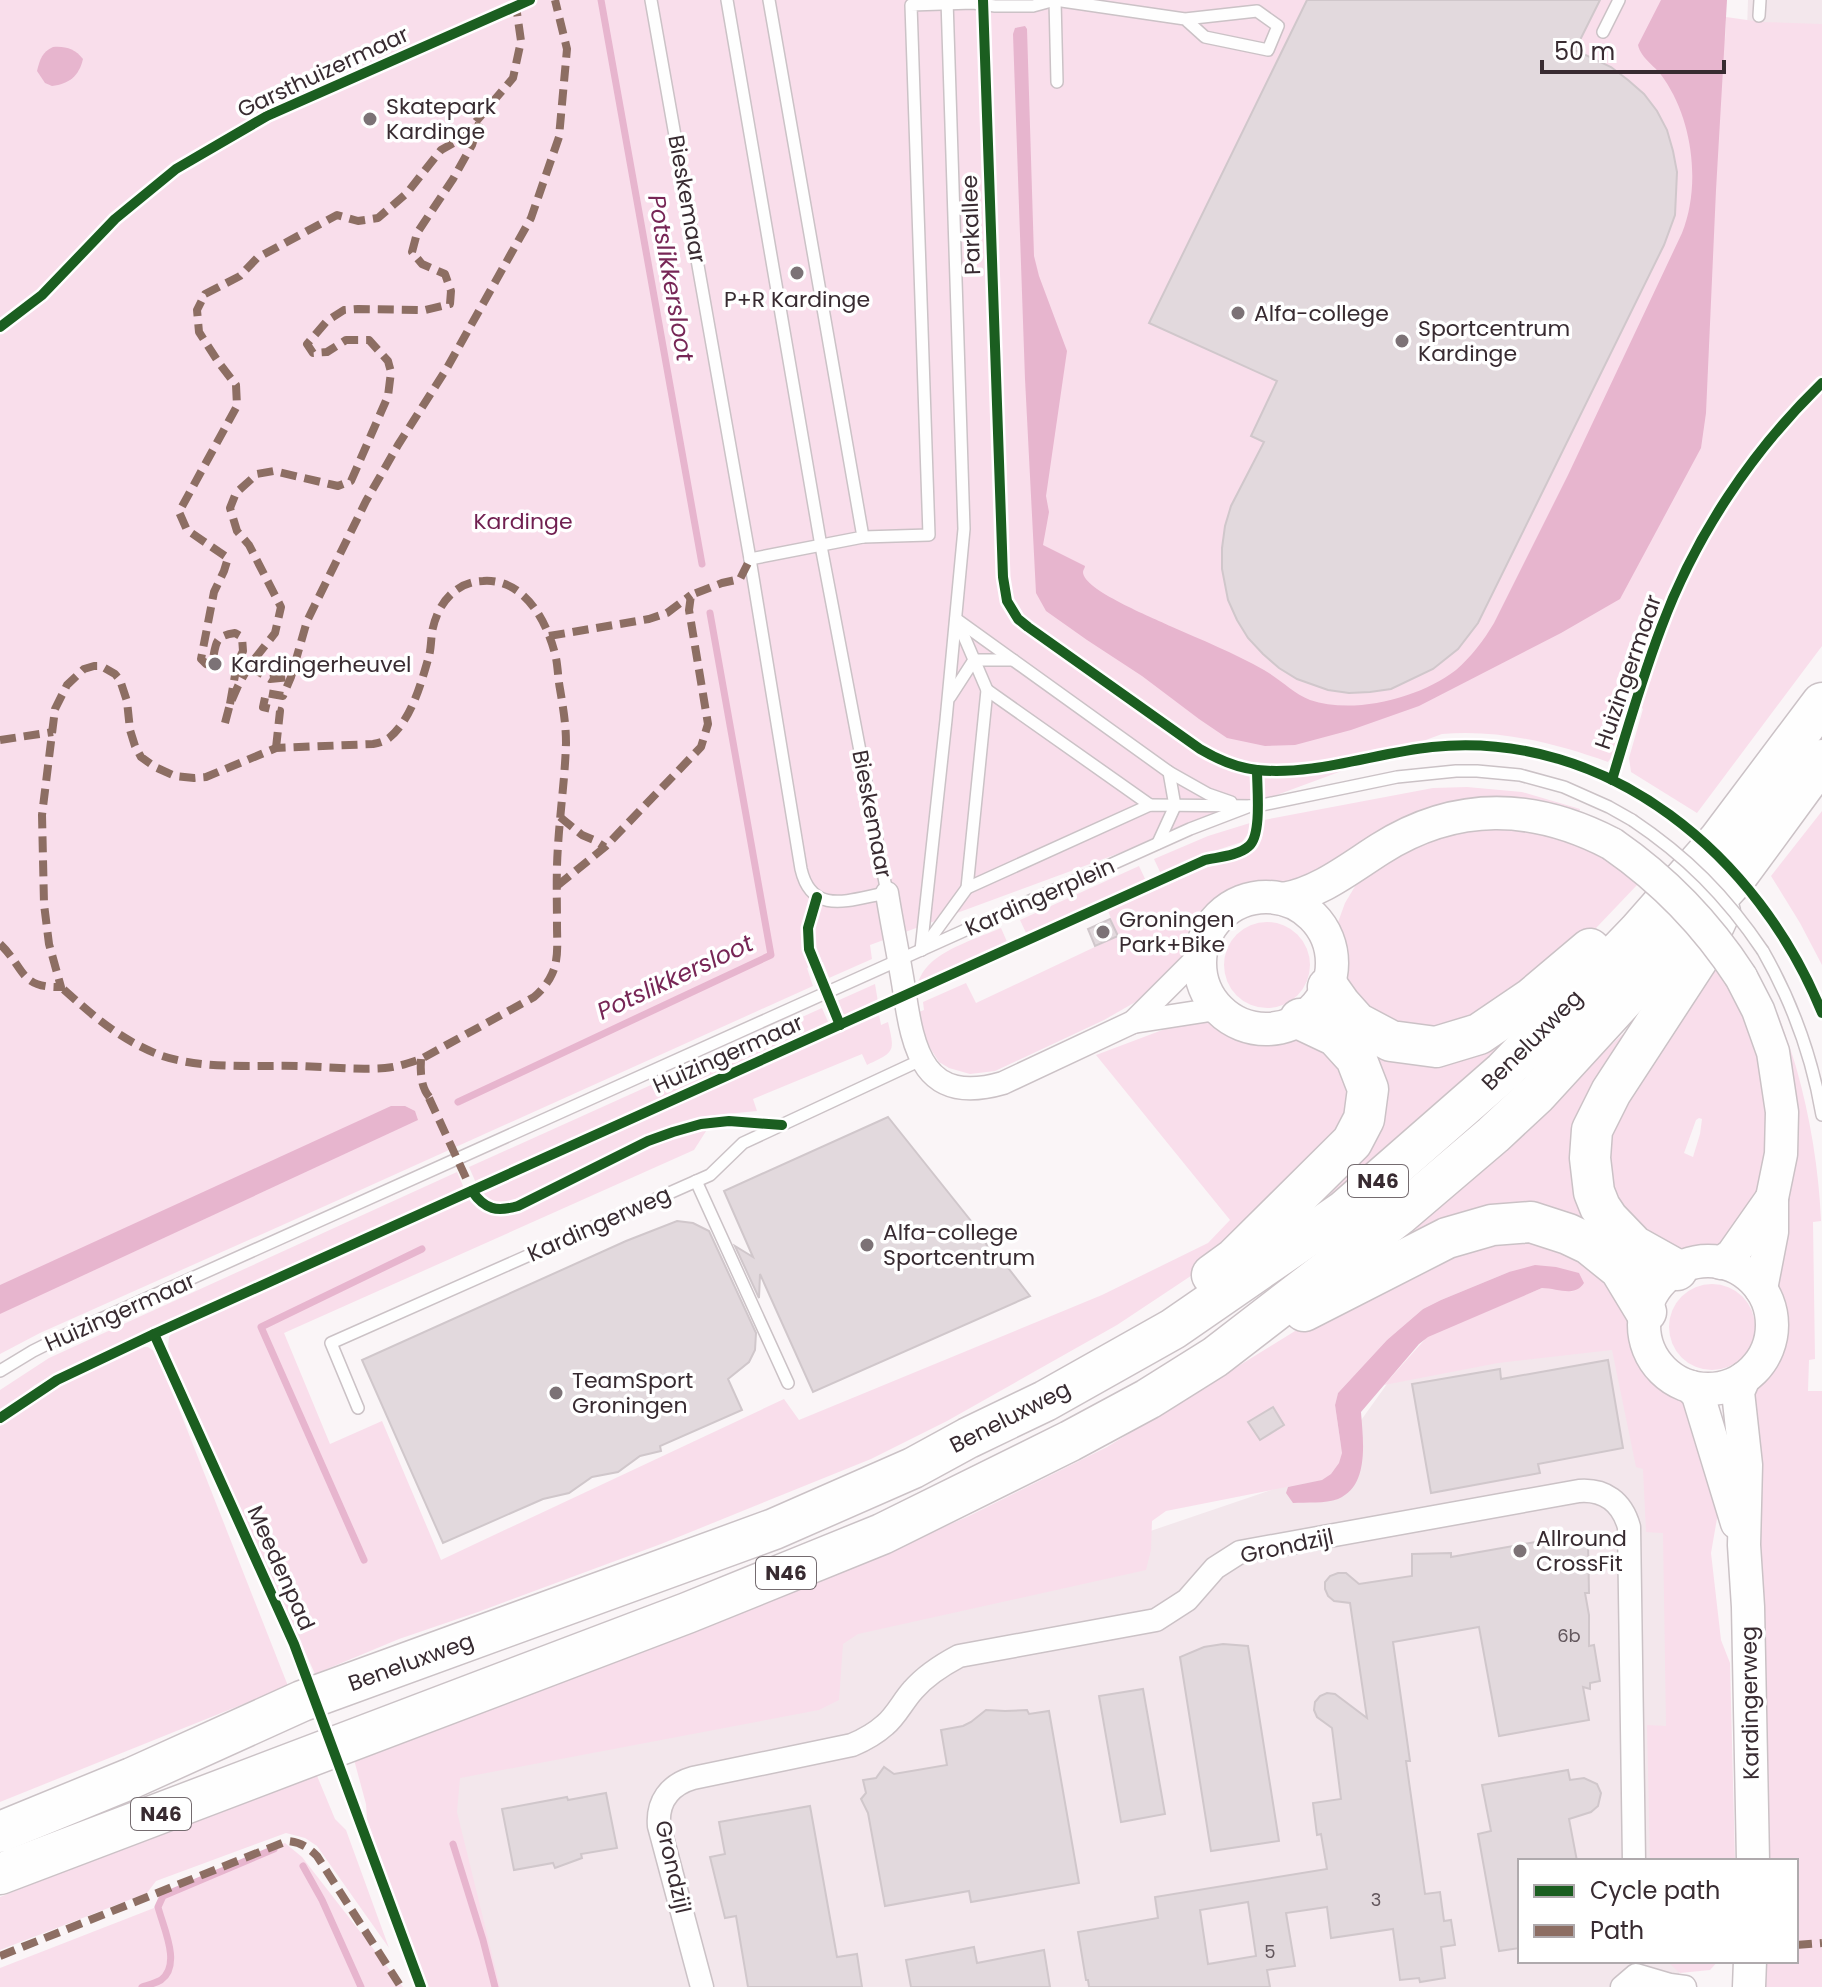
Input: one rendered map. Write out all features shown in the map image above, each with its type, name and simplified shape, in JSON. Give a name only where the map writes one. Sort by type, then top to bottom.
[{"type":"highway","name":"Beneluxweg","points":[[0,1832],[132,1778],[302,1701],[774,1529],[913,1468],[1045,1401],[1173,1329],[1356,1201],[1504,1071],[1664,903],[1719,840],[1822,703]]},
{"type":"highway","name":"Beneluxweg","points":[[0,1874],[687,1613],[882,1534],[1148,1399],[1215,1357],[1398,1216],[1537,1094],[1737,876],[1822,760]]},
{"type":"highway","name":"N46","points":[[1328,987],[1357,1023],[1391,1041],[1436,1047],[1479,1034],[1532,998],[1630,914],[1707,830],[1768,773]]},
{"type":"highway","name":"N46","points":[[1677,1270],[1634,1246],[1600,1207],[1594,1192],[1590,1158],[1592,1130],[1611,1092],[1699,957],[1737,876]]},
{"type":"highway","name":"N46","points":[[1045,1401],[1234,1259],[1352,1142],[1364,1119],[1368,1089],[1356,1058],[1336,1036],[1300,1019]]},
{"type":"highway","name":"N46","points":[[1215,1357],[1447,1238],[1492,1225],[1531,1222],[1589,1244],[1620,1269],[1646,1312]]},
{"type":"street","points":[[1283,899],[1297,896],[1349,871],[1406,833],[1476,813],[1529,815],[1586,831],[1622,832],[1725,952],[1767,1031],[1778,1074],[1782,1140],[1772,1198],[1772,1232],[1761,1289]]},
{"type":"street","points":[[1327,935],[1309,912],[1297,904],[1283,899],[1251,898],[1223,913],[1205,939],[1201,954],[1204,984],[1221,1011],[1232,1019],[1259,1029],[1287,1025],[1317,1006],[1328,987],[1332,970],[1328,920],[1349,871]]},
{"type":"street","points":[[887,893],[910,1030],[928,1070],[948,1083],[974,1089],[988,1087],[1003,1083],[1133,1022],[1221,1011]]},
{"type":"street","points":[[1133,1022],[1201,954]]},
{"type":"street","points":[[1721,1263],[1732,1255],[1772,1198]]},
{"type":"street","points":[[1706,1261],[1721,1263],[1743,1272],[1761,1289],[1771,1312],[1771,1337],[1762,1360],[1744,1378],[1713,1389],[1691,1387],[1669,1376],[1654,1358],[1645,1336],[1646,1312],[1650,1299],[1666,1277],[1691,1264],[1706,1261]]},
{"type":"street","name":"Kardingerweg","points":[[1744,1378],[1738,1392],[1746,1465],[1744,1545],[1753,1859]]},
{"type":"street","name":"Kardingerweg","points":[[1691,1387],[1698,1395],[1744,1545]]},
{"type":"street","name":"Grondzijl","points":[[702,1987],[659,1826],[660,1808],[676,1785],[693,1778],[852,1745],[887,1724],[913,1690],[959,1656],[1156,1620],[1187,1600],[1215,1568],[1240,1552],[1579,1491],[1598,1492],[1615,1502],[1622,1509],[1629,1527],[1634,1859]]},
{"type":"street","points":[[1631,1974],[1685,1987]]},
{"type":"lane","name":"Bieskemaar","points":[[651,0],[750,559],[801,869],[807,886],[817,897],[828,901],[887,893],[821,546],[727,0]]},
{"type":"lane","points":[[769,0],[863,537]]},
{"type":"lane","points":[[750,559],[863,537],[929,535],[911,5],[947,2],[1033,6],[1055,0],[1185,19],[1257,11],[1278,26],[1268,50],[1205,37],[1185,19]]},
{"type":"lane","points":[[1055,0],[1057,82]]},
{"type":"lane","points":[[1603,32],[1619,0]]},
{"type":"lane","points":[[1759,16],[1760,0]]},
{"type":"lane","name":"Parkallee","points":[[947,2],[964,506],[956,619]]},
{"type":"lane","points":[[921,950],[956,619],[1169,772],[1208,794],[1228,801],[1250,806],[1397,777],[1477,771],[1520,775],[1564,787],[1609,807],[1622,832],[1681,856],[1705,877],[1746,925],[1779,979],[1802,1034],[1822,1115]]},
{"type":"lane","name":"Kardingerplein","points":[[956,619],[987,690],[967,888]]},
{"type":"lane","points":[[948,700],[974,660],[1014,660]]},
{"type":"lane","points":[[987,690],[1150,805]]},
{"type":"lane","points":[[1158,843],[1175,806],[1169,772]]},
{"type":"lane","name":"Kardingerplein","points":[[921,950],[967,888],[1150,805],[1250,806]]},
{"type":"lane","name":"Kardingerplein","points":[[898,960],[1158,843],[1250,806]]},
{"type":"lane","name":"Huizingermaar","points":[[0,1371],[61,1337],[898,960]]},
{"type":"lane","name":"Kardingerweg","points":[[358,1408],[331,1343],[710,1175],[743,1143],[921,1060]]},
{"type":"lane","points":[[696,1181],[788,1383]]},
{"type":"shaded area","points":[[1661,0],[1727,0],[1706,413],[1701,448],[1620,599],[1419,706],[1351,730],[1295,745],[1265,746],[1227,738],[1046,611],[1036,593],[1025,379],[1015,28],[1025,26],[1027,29],[1034,256],[1067,351],[1046,496],[1049,512],[1043,545],[1085,566],[1083,572],[1086,579],[1120,603],[1230,652],[1310,700],[1346,706],[1386,701],[1424,689],[1456,670],[1482,642],[1568,475],[1682,233],[1691,195],[1691,154],[1687,134],[1674,96],[1661,75],[1642,55],[1638,45]]},
{"type":"shaded area","points":[[1748,0],[1822,0],[1822,31],[1747,29]]},
{"type":"shaded area","points":[[53,47],[70,49],[83,59],[72,78],[52,86],[45,83],[37,71],[42,56]]},
{"type":"shaded area","points":[[391,1106],[405,1106],[415,1111],[418,1120],[0,1314],[0,1285]]},
{"type":"shaded area","points":[[1535,1265],[1579,1273],[1584,1283],[1571,1291],[1542,1288],[1428,1337],[1361,1412],[1362,1461],[1360,1473],[1348,1493],[1333,1501],[1293,1503],[1286,1493],[1288,1487],[1322,1480],[1339,1463],[1342,1453],[1335,1405],[1338,1393],[1387,1340],[1423,1309],[1509,1272]]},
{"type":"shaded area","points":[[1615,1342],[1666,1422],[1685,1859],[1518,1859],[1518,1963],[1680,1963],[1678,1987],[478,1987],[430,1776],[1324,1472],[1392,1377]]},
{"type":"green space","name":"Kardinge","points":[[0,0],[1720,0],[1725,40],[1726,17],[1761,22],[1822,24],[1822,646],[1697,813],[1631,772],[1629,758],[1643,709],[1632,701],[1615,752],[1608,762],[1526,739],[1485,734],[1442,734],[870,945],[872,959],[829,978],[823,962],[807,968],[813,986],[40,1333],[0,1354]]},
{"type":"green space","points":[[1467,787],[1522,792],[1580,809],[1579,814],[1541,803],[1275,888],[1241,894],[1204,923],[1186,954],[1139,1000],[1104,1020],[995,1071],[970,1074],[949,1068],[939,1062],[925,1040],[919,1012],[924,1010],[923,1002],[966,983],[976,1003],[1118,936],[1108,911],[1208,867],[1244,857],[1254,850],[1262,838],[1264,820],[1433,788]]},
{"type":"green space","points":[[1822,811],[1822,965],[1771,876]]},
{"type":"green space","points":[[1250,823],[1250,831],[1242,842],[1205,854],[1161,874],[1154,859],[1208,836]]},
{"type":"green space","points":[[1470,828],[1529,831],[1592,850],[1638,884],[1597,927],[1553,966],[1456,1029],[1383,1025],[1341,975],[1337,925],[1345,903],[1357,883],[1423,840]]},
{"type":"green space","points":[[1139,866],[1146,881],[1027,935],[1020,920]]},
{"type":"green space","points":[[1267,922],[1291,929],[1303,941],[1310,965],[1303,989],[1291,1001],[1267,1008],[1243,1001],[1231,989],[1224,965],[1231,941],[1243,929]]},
{"type":"green space","points":[[1001,928],[1008,944],[917,984],[925,969],[942,955]]},
{"type":"green space","points":[[1709,959],[1731,990],[1753,1034],[1769,1109],[1762,1179],[1740,1225],[1724,1244],[1702,1253],[1675,1254],[1636,1233],[1600,1167],[1608,1117]],"holes":[[[1702,1119],[1700,1134],[1693,1157],[1684,1153],[1696,1120]]]},
{"type":"green space","points":[[875,984],[878,1002],[844,1017],[837,1001]]},
{"type":"green space","points":[[1557,994],[1420,1127],[1268,1244],[1349,1162],[1362,1051],[1396,1052]]},
{"type":"green space","points":[[822,1008],[829,1024],[476,1183],[469,1167]]},
{"type":"green space","points":[[879,1014],[881,1025],[888,1022],[891,1050],[867,1065],[862,1054],[753,1099],[757,1111],[706,1116],[650,1134],[513,1202],[496,1203],[483,1194],[585,1145]]},
{"type":"green space","points":[[1778,1014],[1796,1067],[1810,1124],[1821,1221],[1813,1222],[1815,1359],[1809,1360],[1808,1391],[1822,1391],[1822,1987],[1763,1987],[1765,1963],[1798,1963],[1798,1859],[1767,1859],[1754,1396],[1774,1358],[1783,1326],[1775,1292],[1775,1016]]},
{"type":"green space","points":[[1212,1021],[1242,1034],[1267,1037],[1302,1034],[1350,1074],[1349,1125],[1248,1238],[1117,1325],[947,1421],[871,1459],[661,1544],[399,1639],[315,1674],[168,1348],[172,1333],[469,1199],[488,1211],[510,1214],[654,1145],[708,1128],[694,1150],[284,1333],[330,1444],[382,1421],[441,1560],[784,1399],[799,1420],[1102,1295],[1208,1243],[1230,1220],[1096,1055],[1181,1023]]},
{"type":"green space","points":[[1629,1028],[1592,1104],[1607,1231],[1561,1221],[1354,1274],[1515,1137]]},
{"type":"green space","points":[[457,1172],[464,1188],[58,1372],[0,1412],[0,1390],[49,1358]]},
{"type":"green space","points":[[1504,1231],[1594,1256],[1632,1312],[1641,1355],[1654,1375],[1688,1409],[1719,1507],[1711,1553],[1721,1640],[1730,1663],[1735,1859],[1650,1859],[1647,1725],[1666,1726],[1663,1533],[1646,1532],[1643,1469],[1636,1467],[1612,1350],[1498,1363],[1384,1385],[1428,1336],[1542,1288],[1574,1292],[1509,1272],[1423,1309],[1387,1340],[1338,1393],[1335,1405],[1342,1453],[1331,1474],[1322,1480],[1166,1511],[1152,1521],[1151,1550],[1146,1570],[858,1634],[843,1644],[839,1700],[819,1710],[460,1778],[457,1812],[500,1987],[423,1987],[367,1819],[353,1756],[822,1580],[969,1516],[1107,1447],[1350,1297]]},
{"type":"green space","points":[[1712,1284],[1736,1291],[1748,1303],[1755,1327],[1748,1351],[1736,1363],[1712,1370],[1688,1363],[1676,1351],[1669,1327],[1676,1303],[1688,1291]]},
{"type":"green space","points":[[140,1347],[154,1351],[288,1686],[0,1802],[0,1426],[63,1384]]},
{"type":"green space","points":[[315,1771],[335,1819],[346,1830],[389,1948],[317,1846],[305,1838],[286,1833],[156,1881],[147,1893],[0,1950],[0,1897]]},
{"type":"green space","points":[[285,1843],[302,1857],[403,1987],[0,1987],[0,1968],[154,1908],[162,1894]]},
{"type":"green space","points":[[1669,1963],[1716,1963],[1710,1970],[1680,1973]]},
{"type":"building","name":"Sportcentrum Kardinge","points":[[1307,0],[1600,0],[1575,50],[1611,67],[1644,94],[1667,130],[1677,172],[1675,215],[1664,245],[1478,623],[1458,649],[1433,669],[1391,689],[1370,692],[1328,690],[1297,679],[1279,668],[1248,638],[1228,600],[1222,569],[1225,526],[1231,506],[1264,442],[1251,436],[1277,381],[1149,323]]},
{"type":"building","name":"Groningen Park+Bike","points":[[1110,919],[1118,936],[1095,946],[1088,929]]},
{"type":"building","name":"Alfa-college Sportcentrum","points":[[888,1117],[983,1236],[992,1258],[998,1255],[1030,1296],[813,1392],[760,1274],[759,1298],[735,1246],[753,1257],[724,1191]]},
{"type":"building","name":"TeamSport Groningen","points":[[677,1221],[693,1223],[709,1231],[756,1333],[755,1350],[749,1362],[728,1379],[742,1410],[660,1446],[661,1451],[640,1456],[618,1472],[592,1477],[569,1493],[543,1499],[443,1543],[362,1360]]},
{"type":"building","points":[[1608,1360],[1623,1448],[1538,1464],[1540,1473],[1431,1493],[1412,1384],[1500,1369],[1501,1379]]},
{"type":"building","points":[[1273,1407],[1284,1425],[1260,1440],[1248,1422]]},
{"type":"building","points":[[1575,1535],[1576,1544],[1588,1542],[1589,1593],[1585,1593],[1589,1646],[1594,1645],[1600,1681],[1590,1683],[1590,1689],[1583,1687],[1589,1720],[1499,1736],[1479,1627],[1393,1642],[1425,1894],[1440,1892],[1444,1921],[1451,1920],[1455,1945],[1441,1947],[1445,1978],[1420,1982],[1419,1978],[1400,1980],[1393,1929],[1331,1938],[1327,1907],[1286,1913],[1295,1966],[1267,1970],[1270,1987],[1089,1987],[1078,1932],[1158,1918],[1155,1897],[1327,1869],[1321,1834],[1317,1835],[1313,1803],[1341,1799],[1332,1728],[1317,1717],[1315,1702],[1327,1693],[1335,1694],[1367,1718],[1350,1603],[1334,1601],[1328,1596],[1325,1582],[1338,1573],[1346,1573],[1359,1584],[1412,1576],[1412,1554],[1451,1553],[1451,1557]],"holes":[[[1248,1902],[1256,1956],[1208,1964],[1200,1910]]]},
{"type":"building","points":[[1223,1644],[1248,1646],[1279,1841],[1211,1851],[1180,1657],[1204,1647]]},
{"type":"building","points":[[1143,1689],[1165,1814],[1121,1822],[1099,1696]]},
{"type":"building","points":[[986,1710],[1027,1710],[1029,1714],[1049,1711],[1079,1883],[971,1902],[969,1891],[885,1906],[868,1813],[861,1799],[866,1793],[863,1780],[876,1778],[884,1767],[894,1774],[947,1765],[941,1730],[963,1726]]},
{"type":"building","points":[[1568,1770],[1570,1780],[1584,1778],[1597,1784],[1601,1793],[1598,1806],[1591,1812],[1569,1819],[1577,1859],[1518,1859],[1518,1948],[1499,1951],[1478,1834],[1491,1831],[1482,1785]]},
{"type":"building","points":[[606,1793],[617,1848],[581,1854],[582,1858],[555,1868],[553,1863],[514,1870],[502,1809]]},
{"type":"building","points":[[810,1806],[837,1957],[857,1954],[862,1987],[748,1987],[736,1916],[725,1918],[710,1857],[725,1854],[719,1822]]},
{"type":"building","points":[[974,1947],[977,1963],[1044,1950],[1050,1987],[911,1987],[906,1960]]},
{"type":"waterway","name":"Potslikkersloot","points":[[601,0],[702,564]]},
{"type":"waterway","name":"Potslikkersloot","points":[[458,1102],[771,955],[710,613]]},
{"type":"waterway","points":[[364,1560],[261,1327],[422,1249]]},
{"type":"waterway","points":[[453,1844],[495,1987]]},
{"type":"waterway","points":[[142,1987],[161,1980],[170,1965],[169,1945],[158,1907],[163,1896],[274,1849]]},
{"type":"waterway","points":[[303,1866],[322,1900],[361,1987]]},
{"type":"marked path","points":[[276,748],[280,711],[263,707],[266,693],[283,696],[307,621],[366,501],[447,368],[531,218],[559,137],[567,49],[555,0]]},
{"type":"marked path","points":[[230,704],[237,664],[243,651],[242,637],[235,633],[220,638],[213,659],[206,664],[201,659],[214,592],[228,558],[187,530],[179,512],[237,406],[236,385],[199,332],[197,310],[205,294],[240,276],[257,258],[337,215],[358,221],[378,218],[407,193],[441,150],[462,138],[513,78],[521,41],[516,6]]},
{"type":"marked path","points":[[225,723],[230,704],[249,666],[275,633],[281,607],[249,545],[237,531],[230,508],[236,493],[257,474],[274,471],[338,486],[351,481],[388,396],[391,372],[388,361],[369,340],[346,340],[327,352],[313,353],[307,344],[327,321],[344,310],[425,310],[450,304],[451,291],[445,274],[422,264],[412,252],[417,233],[453,179],[472,145],[479,123]]},
{"type":"marked path","points":[[557,886],[605,847],[701,747],[708,724],[689,610],[691,595],[740,579],[750,559]]},
{"type":"marked path","points":[[0,944],[30,980],[61,987],[49,944],[44,904],[42,815],[55,709],[67,685],[84,669],[101,666],[120,680],[127,701],[130,730],[141,757],[175,776],[206,777],[276,748],[373,744],[386,740],[404,721],[415,700],[429,656],[434,622],[455,590],[473,582],[498,582],[511,587],[532,605],[547,631],[556,658],[566,743],[557,856],[557,956],[550,977],[534,997],[421,1059],[390,1067],[353,1069],[227,1066],[173,1059],[143,1048],[118,1033],[61,987]]},
{"type":"marked path","points":[[549,636],[649,619],[667,613],[691,595]]},
{"type":"marked path","points":[[249,666],[270,679],[291,677]]},
{"type":"marked path","points":[[0,740],[53,732]]},
{"type":"marked path","points":[[560,817],[582,835],[605,847]]},
{"type":"marked path","points":[[421,1059],[424,1088],[435,1102]]},
{"type":"marked path","points":[[429,1098],[472,1191]]},
{"type":"marked path","points":[[0,1956],[287,1841],[296,1842],[317,1856],[401,1987]]},
{"type":"marked path","points":[[1798,1945],[1822,1943]]},
{"type":"cycle path","name":"Garsthuizermaar","points":[[0,327],[42,295],[115,219],[176,169],[267,116],[530,0]]},
{"type":"cycle path","points":[[983,0],[1003,577],[1007,601],[1018,619],[1200,749],[1242,767],[1300,770],[1432,747],[1497,747],[1559,759],[1617,782],[1670,815],[1718,856],[1759,903],[1794,956],[1822,1013]]},
{"type":"cycle path","points":[[1612,780],[1654,647],[1691,560],[1749,466],[1822,383]]},
{"type":"cycle path","points":[[0,1418],[57,1380],[154,1334],[1205,860],[1244,849],[1256,832],[1257,770]]},
{"type":"cycle path","points":[[817,897],[808,928],[809,949],[840,1025]]},
{"type":"cycle path","points":[[472,1191],[487,1206],[511,1208],[648,1141],[673,1132],[701,1124],[729,1121],[782,1125]]},
{"type":"cycle path","name":"Meedenpad","points":[[154,1334],[294,1644],[421,1987]]},
{"type":"place","name":"Skatepark Kardinge","points":[[370,119]]},
{"type":"place","name":"P+R Kardinge","points":[[797,273]]},
{"type":"place","name":"Alfa-college","points":[[1238,313]]},
{"type":"place","name":"Sportcentrum Kardinge","points":[[1402,341]]},
{"type":"place","name":"Kardingerheuvel","points":[[215,664]]},
{"type":"place","name":"Groningen Park+Bike","points":[[1103,932]]},
{"type":"place","name":"Alfa-college Sportcentrum","points":[[867,1245]]},
{"type":"place","name":"TeamSport Groningen","points":[[556,1393]]},
{"type":"place","name":"Allround CrossFit","points":[[1520,1551]]}]
